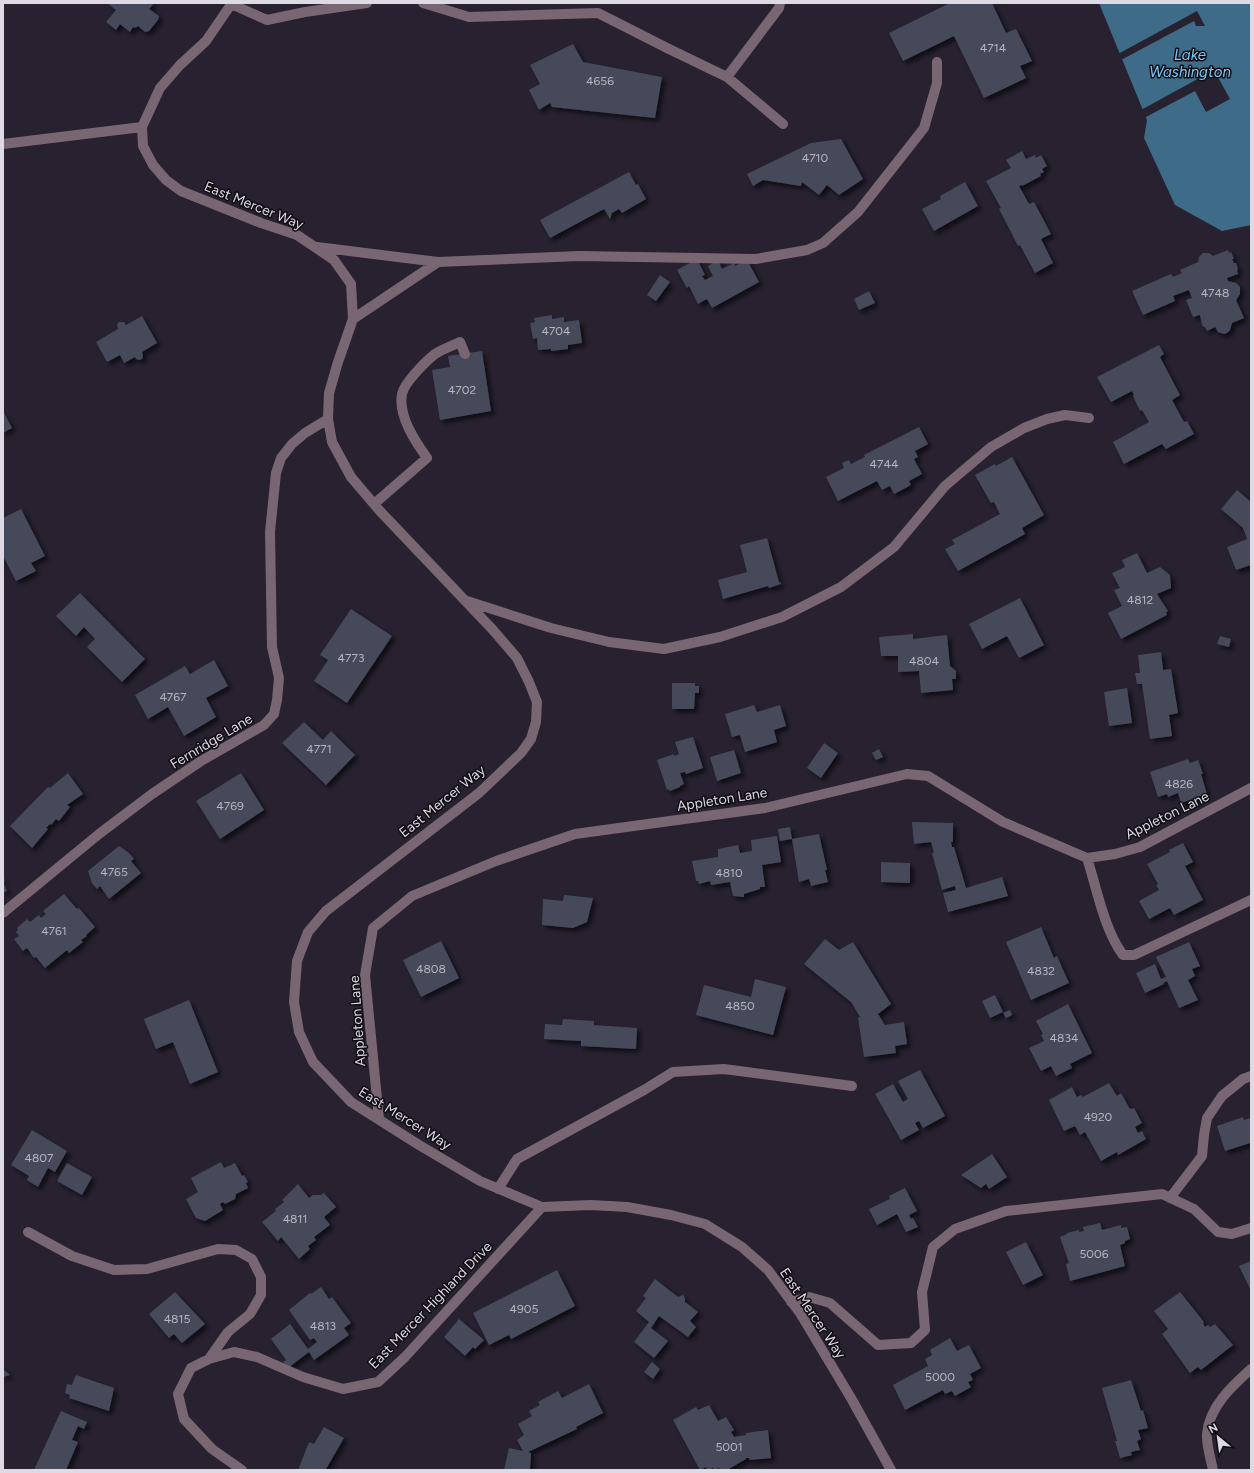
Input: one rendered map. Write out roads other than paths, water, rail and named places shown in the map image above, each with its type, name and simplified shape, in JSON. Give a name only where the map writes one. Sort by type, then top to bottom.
[{"type":"street","points":[[305,12],[325,3]]},
{"type":"street","points":[[231,4],[266,20],[305,12],[366,3]]},
{"type":"street","points":[[423,3],[469,17],[598,13],[727,77],[783,124]]},
{"type":"street","points":[[727,77],[779,8],[780,3]]},
{"type":"street","name":"East Mercer Way","points":[[231,4],[206,41],[180,65],[160,88],[142,127],[143,146],[153,165],[166,180],[181,191],[261,223],[297,235],[334,260],[351,284],[353,319],[329,393],[328,419],[332,442],[351,477],[374,504],[493,630],[517,658],[537,702],[536,722],[531,739],[520,753],[479,793],[326,911],[308,932],[297,960],[294,1002],[299,1032],[313,1062],[351,1102],[480,1181],[542,1207],[591,1205],[628,1207],[672,1215],[705,1224],[742,1247],[768,1270],[792,1302],[851,1398],[891,1470]]},
{"type":"street","points":[[315,247],[438,262],[579,256],[756,259],[807,250],[823,243],[858,212],[924,128],[937,83],[937,62]]},
{"type":"street","points":[[3,144],[142,127]]},
{"type":"street","points":[[353,319],[438,262]]},
{"type":"street","points":[[374,504],[427,458],[414,441],[403,414],[402,393],[411,378],[435,355],[460,342],[465,354]]},
{"type":"street","points":[[465,600],[551,628],[610,642],[664,649],[720,637],[782,617],[841,587],[894,547],[946,486],[990,447],[1024,428],[1047,419],[1064,415],[1089,418]]},
{"type":"street","name":"Fernridge Lane","points":[[3,913],[99,834],[152,794],[201,761],[264,725],[274,714],[279,678],[272,647],[270,532],[276,474],[281,458],[292,444],[305,433],[328,419]]},
{"type":"street","name":"Appleton Lane","points":[[379,1119],[365,975],[373,928],[412,896],[496,861],[575,834],[765,808],[907,774],[928,776],[1004,822],[1088,858],[1115,854],[1140,847],[1251,788]]},
{"type":"street","points":[[1088,858],[1110,931],[1116,945],[1123,955],[1134,956],[1251,900]]},
{"type":"street","points":[[498,1189],[517,1159],[644,1090],[672,1072],[724,1069],[852,1086]]},
{"type":"street","points":[[1170,1198],[1202,1156],[1207,1118],[1222,1096],[1243,1079],[1251,1076]]},
{"type":"street","points":[[792,1302],[809,1297],[830,1303],[878,1344],[911,1343],[925,1330],[922,1292],[933,1247],[955,1229],[1006,1211],[1162,1194],[1194,1209],[1218,1232],[1232,1234],[1251,1228]]},
{"type":"street","name":"East Mercer Highland Drive","points":[[242,1470],[212,1449],[184,1419],[178,1394],[191,1368],[209,1359],[234,1352],[257,1357],[303,1378],[343,1389],[378,1382],[405,1357],[542,1207]]},
{"type":"street","name":"East Mercer Highland Drive","points":[[28,1232],[72,1256],[114,1270],[147,1269],[218,1249],[236,1250],[252,1259],[261,1277],[261,1295],[250,1314],[228,1332],[209,1359]]},
{"type":"street","points":[[1213,1470],[1207,1435],[1209,1422],[1218,1403],[1237,1381],[1251,1369]]},
{"type":"water","name":"Lake Washington","points":[[1099,3],[1251,3],[1251,225],[1222,231],[1175,205],[1144,138],[1147,120]]}]
